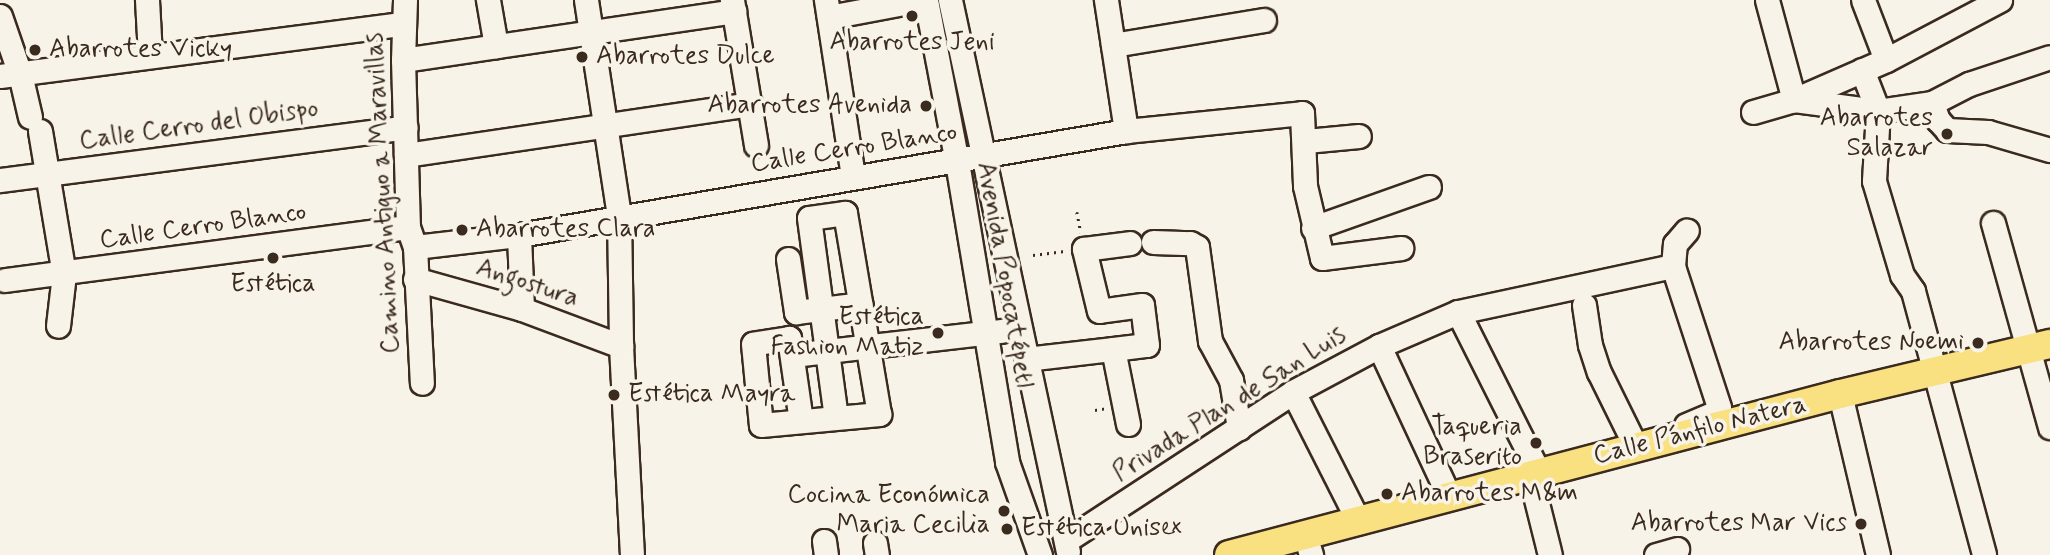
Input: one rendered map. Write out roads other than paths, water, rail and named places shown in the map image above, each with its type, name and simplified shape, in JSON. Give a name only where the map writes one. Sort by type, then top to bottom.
[{"type":"main road","name":"Calle Pánfilo Natera","points":[[1229,555],[1308,545],[1359,522],[1449,496],[1840,394],[2039,346]]},
{"type":"street","points":[[147,0],[150,55]]},
{"type":"street","name":"Camino Antiguo a Maravillas","points":[[405,0],[402,24],[407,155],[422,383]]},
{"type":"street","points":[[488,0],[496,46]]},
{"type":"street","points":[[586,0],[619,215],[621,346],[632,555]]},
{"type":"street","name":"Avenida Popocatépetl","points":[[950,0],[1067,548]]},
{"type":"street","points":[[1106,0],[1126,131]]},
{"type":"street","points":[[1767,0],[1794,100]]},
{"type":"street","points":[[1863,0],[1886,60]]},
{"type":"street","points":[[1753,112],[1794,100],[1886,60],[2000,0]]},
{"type":"street","points":[[853,177],[828,8],[918,1]]},
{"type":"street","name":"Avenida Popocatépetl","points":[[918,1],[957,162],[1007,462],[1040,555]]},
{"type":"street","points":[[403,60],[589,33],[735,3],[756,145]]},
{"type":"street","points":[[0,16],[10,75],[35,124],[47,175],[64,274],[58,326]]},
{"type":"street","points":[[1113,45],[1265,17]]},
{"type":"street","points":[[10,75],[402,24]]},
{"type":"street","points":[[1794,100],[1878,111],[1932,103],[1969,84],[2050,57]]},
{"type":"street","points":[[1862,70],[1878,111],[1874,181],[1902,275],[1913,291],[1984,555]]},
{"type":"street","points":[[1932,103],[1938,120],[1947,130],[1988,132],[2050,150]]},
{"type":"street","points":[[407,155],[750,104]]},
{"type":"street","name":"Calle Cerro Blanco","points":[[5,280],[411,237],[519,234],[619,215],[957,162],[1126,131],[1302,113],[1306,141]]},
{"type":"street","name":"Calle Cerro del Obispo","points":[[0,180],[406,127]]},
{"type":"street","points":[[1359,136],[1306,141],[1305,186],[1322,258],[1401,248]]},
{"type":"street","points":[[1313,228],[1429,187]]},
{"type":"street","points":[[836,417],[828,351],[809,218],[845,214],[869,345],[879,414],[761,425],[753,344],[828,351],[869,345],[987,334],[1019,329]]},
{"type":"street","points":[[1993,223],[2039,346],[2050,427]]},
{"type":"street","points":[[1679,436],[1686,425],[1717,412],[1717,393],[1699,351],[1673,266],[1675,244],[1687,230]]},
{"type":"street","points":[[519,234],[522,309]]},
{"type":"street","points":[[1153,242],[1190,243],[1197,247],[1210,341],[1231,380],[1239,428]]},
{"type":"street","points":[[1026,359],[1147,345],[1142,305],[1099,311],[1084,250],[1130,243]]},
{"type":"street","points":[[788,259],[796,313],[862,304]]},
{"type":"street","name":"Privada Plan de San Luis","points":[[1067,548],[1293,393],[1379,346],[1458,312],[1673,266]]},
{"type":"street","name":"Angostura","points":[[415,279],[522,309],[621,346]]},
{"type":"street","points":[[1584,305],[1590,345],[1599,372],[1636,447]]},
{"type":"street","points":[[1458,312],[1534,474],[1550,555]]},
{"type":"street","points":[[791,346],[801,421]]},
{"type":"street","points":[[1379,346],[1449,496]]},
{"type":"street","points":[[1113,349],[1128,424]]},
{"type":"street","points":[[1293,393],[1359,522]]},
{"type":"street","points":[[1717,393],[1731,402],[1737,421]]},
{"type":"street","points":[[1840,394],[1878,555]]},
{"type":"place","name":"Abarrotes Jeni","points":[[912,16]]},
{"type":"place","name":"Abarrotes Vicky","points":[[35,50]]},
{"type":"place","name":"Abarrotes Dulce","points":[[582,57]]},
{"type":"place","name":"Abarrotes Avenida","points":[[926,106]]},
{"type":"place","name":"Abarrotes Salazar","points":[[1947,134]]},
{"type":"place","name":"Abarrotes Clara","points":[[462,230]]},
{"type":"place","name":"Estética","points":[[273,258]]},
{"type":"place","name":"Estética Fashion Matiz","points":[[938,333]]},
{"type":"place","name":"Abarrotes Noemi","points":[[1978,343]]},
{"type":"place","name":"Estética Mayra","points":[[614,395]]},
{"type":"place","name":"Taqueria Braserito","points":[[1536,443]]},
{"type":"place","name":"Abarrotes M&m","points":[[1387,494]]},
{"type":"place","name":"Cocina Económica Maria Cecilia","points":[[1004,511]]},
{"type":"place","name":"Abarrotes Mar Vics","points":[[1861,524]]},
{"type":"place","name":"Estética Unisex","points":[[1007,529]]}]
